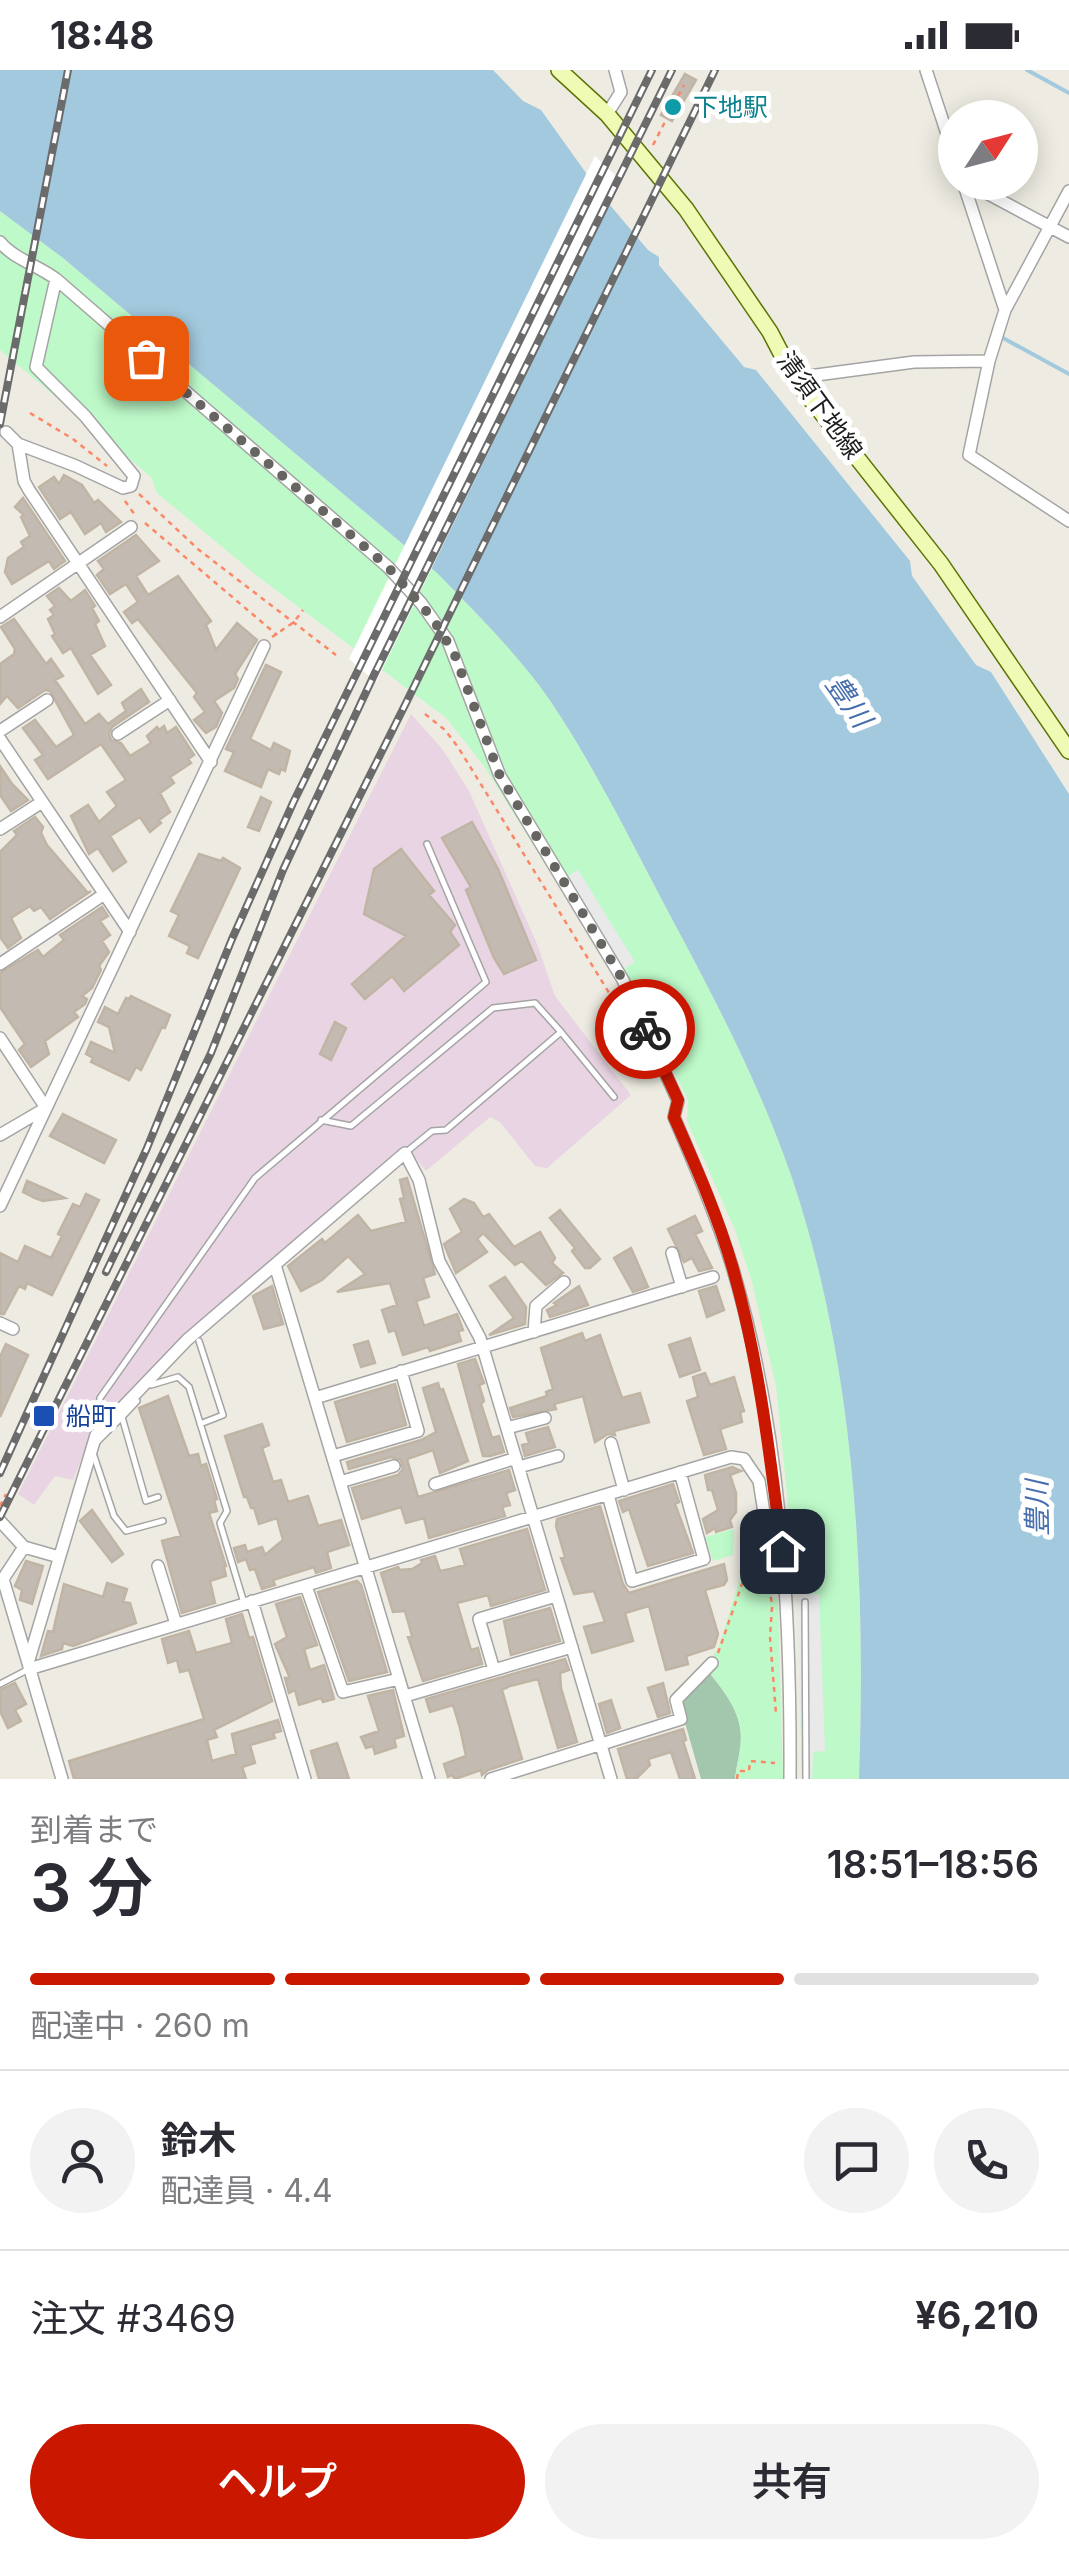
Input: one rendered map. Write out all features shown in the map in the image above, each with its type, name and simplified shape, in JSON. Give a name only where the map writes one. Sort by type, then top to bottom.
[{"type":"main road","name":"清須下地線","points":[[559,70],[606,114],[686,209],[770,332],[794,378],[942,564],[1069,751]]},
{"type":"street","points":[[606,114],[621,92],[615,70]]},
{"type":"street","points":[[926,70],[938,106]]},
{"type":"street","points":[[1069,192],[1004,310],[969,455],[1069,522]]},
{"type":"street","points":[[970,200],[1004,310]]},
{"type":"street","points":[[998,200],[1069,237]]},
{"type":"street","points":[[0,242],[6,250],[56,279],[388,567],[421,603],[448,641],[500,776],[623,980],[678,1100],[674,1117],[721,1231],[746,1320],[769,1449],[784,1587],[779,1606],[790,1779]]},
{"type":"street","points":[[6,432],[18,444],[124,488],[131,486],[134,476],[104,436],[36,367],[56,279]]},
{"type":"street","points":[[794,378],[914,362],[989,360]]},
{"type":"street","points":[[18,444],[24,481],[211,762]]},
{"type":"street","points":[[0,616],[131,527]]},
{"type":"street","points":[[0,1206],[271,639]]},
{"type":"street","points":[[48,700],[0,735],[130,932]]},
{"type":"street","points":[[118,734],[170,700]]},
{"type":"street","points":[[0,830],[42,802]]},
{"type":"street","points":[[0,964],[103,895]]},
{"type":"street","points":[[0,1038],[46,1108]]},
{"type":"street","points":[[0,1135],[46,1108]]},
{"type":"street","points":[[29,1666],[94,1443],[186,1340],[405,1153],[419,1180],[439,1261],[484,1348],[611,1779]]},
{"type":"street","points":[[672,1253],[682,1287]]},
{"type":"street","points":[[275,1265],[429,1779]]},
{"type":"street","points":[[316,1398],[713,1277]]},
{"type":"street","points":[[534,1332],[536,1306],[564,1282]]},
{"type":"street","points":[[0,1323],[13,1328]]},
{"type":"street","points":[[333,1456],[418,1431],[402,1371]]},
{"type":"street","points":[[508,1428],[545,1418]]},
{"type":"street","points":[[611,1443],[624,1490]]},
{"type":"street","points":[[436,1484],[558,1456]]},
{"type":"street","points":[[29,1666],[740,1456],[750,1464],[758,1481],[771,1556],[784,1587]]},
{"type":"street","points":[[340,1482],[394,1466]]},
{"type":"street","points":[[608,1495],[632,1581],[686,1564],[704,1558],[680,1472]]},
{"type":"street","points":[[0,1520],[24,1548],[59,1557]]},
{"type":"street","points":[[24,1548],[4,1579],[62,1779]]},
{"type":"street","points":[[158,1566],[176,1624]]},
{"type":"street","points":[[306,1586],[342,1692],[399,1679]]},
{"type":"street","points":[[494,1670],[479,1620],[556,1596]]},
{"type":"street","points":[[248,1602],[305,1779]]},
{"type":"street","points":[[405,1696],[572,1648]]},
{"type":"street","points":[[490,1779],[681,1719],[676,1700],[712,1663]]},
{"type":"lane","points":[[162,1521],[126,1531],[114,1516],[94,1443],[100,1398],[254,1178],[486,982],[426,844]]},
{"type":"lane","points":[[321,1120],[350,1126],[493,1008],[535,1003],[614,1098]]},
{"type":"lane","points":[[405,1153],[432,1131],[446,1130],[560,1032]]},
{"type":"lane","points":[[199,1341],[223,1415],[200,1424]]},
{"type":"lane","points":[[94,1443],[154,1382],[178,1377],[189,1387],[228,1511],[220,1522],[248,1602]]},
{"type":"lane","points":[[122,1417],[146,1500],[158,1497]]},
{"type":"lane","points":[[805,1602],[806,1779]]},
{"type":"lane","points":[[0,1684],[29,1666]]},
{"type":"path","points":[[678,96],[684,85]]},
{"type":"path","points":[[645,160],[667,118]]},
{"type":"path","points":[[30,413],[73,439],[108,467]]},
{"type":"path","points":[[113,483],[133,513],[271,639],[294,622],[302,610]]},
{"type":"path","points":[[131,486],[199,550],[336,655]]},
{"type":"path","points":[[425,714],[458,747],[608,986],[631,1030]]},
{"type":"path","points":[[0,1506],[6,1494]]},
{"type":"path","points":[[712,1663],[750,1561],[758,1560],[763,1572]]},
{"type":"path","points":[[768,1585],[779,1606],[770,1638],[776,1718]]},
{"type":"path","points":[[738,1779],[738,1771],[749,1771],[750,1761],[777,1763]]},
{"type":"shaded area","points":[[411,714],[443,750],[469,791],[537,944],[555,996],[631,1095],[547,1168],[535,1166],[500,1122],[490,1117],[426,1171],[408,1148],[183,1338],[92,1432],[73,1480],[55,1476],[34,1505],[18,1494]]},
{"type":"shaded area","points":[[578,870],[635,962],[614,975],[557,883]]},
{"type":"shaded area","points":[[797,1594],[819,1594],[825,1751],[813,1752],[812,1779],[802,1779]]},
{"type":"green space","points":[[0,211],[63,258],[436,572],[538,684],[609,799],[750,1073],[793,1181],[814,1253],[831,1326],[852,1477],[860,1629],[859,1779],[802,1779],[797,1594],[776,1386],[752,1282],[735,1230],[687,1121],[688,1100],[623,971],[614,975],[484,766],[446,718],[256,575],[157,493],[151,477],[0,350]]},
{"type":"green space","points":[[734,1529],[733,1555],[713,1561],[705,1537]]},
{"type":"green space","points":[[760,1555],[773,1598],[778,1599],[783,1779],[735,1779],[739,1724],[732,1704],[705,1667],[719,1646],[747,1556]]},
{"type":"green space","points":[[708,1671],[740,1724],[735,1779],[701,1779],[678,1698]]},
{"type":"water","name":"豊川","points":[[0,70],[493,70],[523,101],[541,110],[604,198],[648,250],[659,257],[659,265],[744,367],[756,370],[910,561],[912,576],[976,665],[991,672],[1069,794],[1069,1779],[859,1779],[858,1553],[843,1401],[831,1326],[793,1181],[750,1073],[716,1003],[581,750],[538,684],[496,634],[436,572],[63,258],[0,211]]},
{"type":"pier","points":[[595,156],[621,181],[376,682],[349,659]]},
{"type":"building","points":[[685,74],[696,80],[672,121],[661,115]]},
{"type":"building","points":[[64,475],[82,485],[94,503],[98,500],[121,522],[106,532],[101,523],[85,534],[71,512],[60,519],[39,487],[54,477],[59,484]]},
{"type":"building","points":[[23,498],[65,561],[54,569],[49,561],[12,584],[5,572],[8,558],[24,547],[21,542],[30,536],[21,517],[24,515],[15,507]]},
{"type":"building","points":[[136,535],[159,561],[136,576],[148,595],[178,576],[211,621],[206,625],[216,650],[237,623],[257,640],[235,674],[238,679],[234,688],[214,701],[222,713],[216,727],[206,733],[194,720],[205,712],[194,697],[197,693],[138,619],[132,623],[124,612],[138,602],[126,584],[110,594],[97,575],[104,569],[98,561]]},
{"type":"building","points":[[59,588],[71,601],[85,590],[95,606],[92,608],[99,621],[95,624],[105,646],[90,655],[111,685],[98,694],[71,648],[63,653],[52,636],[55,634],[48,619],[54,615],[50,610],[55,606],[47,596]]},
{"type":"building","points":[[14,619],[46,664],[51,659],[63,676],[55,680],[85,724],[99,714],[108,724],[126,711],[122,703],[141,689],[149,702],[112,727],[111,740],[121,743],[130,756],[151,743],[147,736],[157,727],[159,730],[164,726],[167,733],[176,727],[194,755],[188,759],[191,763],[170,777],[174,783],[160,793],[170,812],[159,820],[161,823],[150,832],[140,817],[110,836],[126,862],[113,871],[98,848],[89,854],[71,816],[88,805],[99,822],[117,806],[107,792],[126,780],[101,744],[48,779],[35,760],[43,755],[23,728],[35,720],[56,747],[74,735],[50,691],[45,690],[18,708],[7,696],[0,704],[0,664],[15,649],[1,627]]},
{"type":"building","points":[[266,665],[281,672],[250,739],[271,750],[274,743],[290,751],[285,771],[281,769],[279,774],[268,769],[261,787],[225,771],[234,752],[226,749]]},
{"type":"building","points":[[0,766],[28,800],[11,811],[0,795]]},
{"type":"building","points":[[261,797],[271,802],[259,831],[248,827]]},
{"type":"building","points":[[35,817],[43,827],[41,833],[47,845],[88,893],[91,891],[50,919],[41,907],[34,911],[30,906],[11,918],[21,938],[8,948],[0,937],[0,852],[17,835],[14,831]]},
{"type":"building","points":[[472,822],[498,869],[536,960],[504,974],[466,890],[471,887],[442,838]]},
{"type":"building","points":[[401,849],[434,891],[429,895],[455,925],[450,932],[459,945],[404,991],[392,976],[365,999],[352,984],[406,936],[364,914],[374,869]]},
{"type":"building","points":[[199,854],[221,861],[223,858],[240,868],[198,958],[187,953],[190,946],[169,936],[179,915],[171,911]]},
{"type":"building","points":[[102,907],[108,916],[100,921],[110,935],[102,941],[109,952],[99,966],[101,970],[92,988],[82,996],[87,999],[85,1004],[74,1012],[78,1017],[45,1041],[49,1054],[31,1067],[19,1050],[25,1044],[0,1007],[0,973],[38,950],[43,957],[64,940],[60,935]]},
{"type":"building","points":[[131,996],[170,1015],[141,1070],[136,1067],[129,1080],[91,1062],[93,1058],[86,1054],[91,1042],[115,1053],[109,1027],[98,1022],[105,1007],[118,1014]]},
{"type":"building","points":[[335,1022],[346,1028],[331,1060],[320,1054]]},
{"type":"building","points":[[63,1114],[116,1140],[104,1163],[50,1136]]},
{"type":"building","points":[[407,1178],[435,1274],[423,1278],[429,1297],[416,1301],[424,1326],[457,1314],[463,1330],[458,1331],[461,1341],[403,1355],[395,1330],[389,1332],[382,1310],[397,1305],[390,1283],[337,1292],[365,1274],[348,1256],[322,1280],[301,1291],[288,1266],[322,1239],[325,1243],[358,1215],[371,1231],[406,1222],[400,1180]]},
{"type":"building","points":[[27,1181],[65,1198],[35,1198],[23,1192]]},
{"type":"building","points":[[86,1194],[99,1200],[52,1295],[27,1283],[25,1289],[19,1286],[4,1314],[0,1314],[0,1253],[18,1262],[25,1246],[51,1258],[73,1204],[80,1207]]},
{"type":"building","points":[[464,1199],[474,1203],[483,1217],[489,1214],[514,1247],[540,1232],[555,1258],[552,1263],[563,1273],[546,1285],[522,1261],[515,1265],[483,1233],[477,1239],[487,1252],[456,1273],[444,1244],[462,1232],[450,1209]]},
{"type":"building","points":[[560,1210],[600,1259],[590,1268],[585,1268],[572,1251],[575,1248],[550,1218]]},
{"type":"building","points":[[695,1216],[702,1231],[695,1234],[712,1268],[699,1271],[692,1258],[684,1262],[668,1229]]},
{"type":"building","points":[[631,1248],[648,1287],[633,1292],[614,1258]]},
{"type":"building","points":[[505,1277],[526,1307],[525,1324],[489,1335],[514,1318],[490,1286]]},
{"type":"building","points":[[272,1286],[283,1324],[264,1329],[253,1296]]},
{"type":"building","points":[[579,1286],[588,1305],[550,1317],[547,1310]]},
{"type":"building","points":[[716,1286],[724,1310],[707,1317],[699,1291]]},
{"type":"building","points":[[582,1333],[585,1341],[600,1335],[622,1398],[640,1393],[649,1422],[614,1431],[615,1435],[608,1434],[595,1442],[583,1396],[554,1404],[556,1409],[513,1417],[510,1408],[547,1396],[546,1392],[553,1389],[541,1348]]},
{"type":"building","points":[[690,1338],[700,1370],[680,1377],[669,1345]]},
{"type":"building","points":[[368,1341],[375,1363],[361,1367],[354,1345]]},
{"type":"building","points":[[6,1344],[28,1355],[0,1417],[0,1357]]},
{"type":"building","points":[[475,1359],[484,1383],[479,1385],[484,1401],[481,1404],[492,1438],[499,1436],[504,1452],[490,1456],[483,1456],[458,1364]]},
{"type":"building","points":[[705,1373],[710,1385],[734,1377],[744,1411],[740,1412],[742,1422],[720,1429],[726,1449],[704,1455],[687,1401],[698,1397],[693,1377]]},
{"type":"building","points":[[438,1383],[468,1461],[440,1473],[433,1450],[407,1459],[418,1497],[509,1470],[515,1490],[506,1493],[510,1505],[502,1507],[505,1516],[429,1538],[424,1518],[406,1523],[401,1507],[362,1519],[352,1488],[398,1475],[403,1469],[401,1460],[391,1457],[349,1469],[347,1462],[436,1432],[423,1388]]},
{"type":"building","points":[[395,1384],[406,1425],[347,1442],[335,1402]]},
{"type":"building","points":[[168,1396],[189,1456],[198,1454],[201,1466],[206,1464],[217,1499],[217,1511],[209,1513],[226,1566],[226,1576],[210,1581],[215,1603],[182,1613],[162,1541],[181,1536],[139,1408]]},
{"type":"building","points":[[262,1424],[269,1445],[262,1448],[273,1482],[281,1480],[288,1502],[308,1496],[318,1526],[341,1520],[349,1545],[327,1552],[331,1568],[316,1573],[314,1567],[273,1580],[275,1585],[262,1589],[255,1569],[250,1570],[246,1559],[238,1562],[234,1548],[245,1545],[247,1552],[262,1547],[265,1555],[283,1540],[277,1518],[259,1524],[254,1508],[244,1497],[225,1436]]},
{"type":"building","points":[[548,1427],[555,1447],[525,1456],[522,1445],[529,1443],[526,1433]]},
{"type":"building","points":[[732,1467],[741,1471],[730,1475],[736,1493],[732,1527],[707,1533],[703,1519],[718,1510],[705,1475]]},
{"type":"building","points":[[673,1484],[679,1502],[675,1504],[693,1553],[648,1566],[629,1509],[623,1512],[619,1501]]},
{"type":"building","points":[[600,1506],[629,1593],[724,1564],[724,1585],[705,1590],[718,1634],[714,1647],[686,1656],[688,1664],[666,1670],[649,1606],[625,1613],[633,1641],[592,1653],[584,1627],[605,1622],[594,1591],[574,1594],[561,1558],[565,1557],[556,1526],[557,1519]]},
{"type":"building","points":[[92,1510],[123,1554],[112,1562],[80,1521]]},
{"type":"building","points":[[527,1529],[545,1590],[491,1606],[488,1595],[457,1603],[471,1650],[478,1648],[482,1664],[423,1681],[408,1637],[412,1636],[405,1611],[393,1612],[381,1573],[398,1567],[412,1569],[421,1560],[435,1556],[440,1571],[465,1565],[460,1549]]},
{"type":"building","points":[[26,1561],[43,1566],[32,1604],[20,1600],[22,1590],[15,1586]]},
{"type":"building","points":[[357,1581],[387,1672],[349,1681],[318,1592]]},
{"type":"building","points":[[107,1583],[127,1589],[123,1602],[130,1603],[136,1623],[73,1646],[63,1643],[62,1649],[41,1656],[48,1631],[53,1632],[64,1584],[103,1597]]},
{"type":"building","points":[[300,1597],[317,1645],[304,1649],[310,1670],[324,1665],[334,1699],[323,1702],[321,1698],[299,1705],[295,1690],[289,1693],[285,1678],[290,1678],[275,1644],[287,1637],[276,1604]]},
{"type":"building","points":[[550,1608],[560,1641],[511,1655],[504,1621]]},
{"type":"building","points":[[242,1614],[272,1701],[214,1730],[217,1737],[207,1740],[212,1761],[236,1754],[232,1734],[278,1720],[281,1731],[273,1733],[275,1738],[250,1745],[255,1763],[242,1767],[246,1779],[74,1779],[69,1761],[204,1719],[189,1670],[180,1672],[177,1660],[168,1663],[162,1639],[189,1631],[196,1653],[232,1643],[226,1619]]},
{"type":"building","points":[[565,1659],[569,1670],[560,1673],[561,1688],[577,1742],[558,1748],[538,1679],[510,1686],[502,1690],[522,1759],[482,1775],[481,1770],[455,1779],[452,1775],[448,1777],[444,1764],[466,1756],[460,1728],[453,1705],[430,1712],[426,1699]]},
{"type":"building","points":[[15,1683],[26,1704],[15,1710],[21,1721],[8,1728],[0,1711],[0,1690]]},
{"type":"building","points":[[663,1683],[670,1713],[658,1717],[648,1688]]},
{"type":"building","points":[[393,1690],[404,1736],[394,1739],[396,1747],[375,1754],[373,1746],[366,1748],[361,1737],[379,1731],[368,1696]]},
{"type":"building","points":[[611,1700],[620,1728],[607,1733],[599,1704]]},
{"type":"building","points":[[683,1729],[695,1779],[680,1779],[671,1752],[648,1759],[650,1765],[636,1779],[627,1779],[618,1749]]},
{"type":"building","points":[[337,1743],[349,1779],[319,1779],[311,1751]]},
{"type":"waterway","points":[[1027,70],[1069,93]]},
{"type":"waterway","points":[[1003,338],[1069,374]]},
{"type":"railway","points":[[0,424],[68,70]]},
{"type":"railway","points":[[0,1473],[147,1148],[232,939],[293,803],[652,70]]},
{"type":"railway","points":[[106,1272],[211,1053],[283,870],[374,675],[672,70]]},
{"type":"railway","points":[[0,1517],[407,701],[715,70]]},
{"type":"way so far","points":[[146,358],[388,567],[433,619],[454,653],[492,762],[623,980],[645,1029]]},
{"type":"place","name":"下地駅","points":[[673,107]]},
{"type":"place","name":"船町","points":[[44,1416]]},
{"type":"route","points":[[645,1029],[678,1100],[674,1117],[721,1231],[746,1320],[782,1551]]}]
